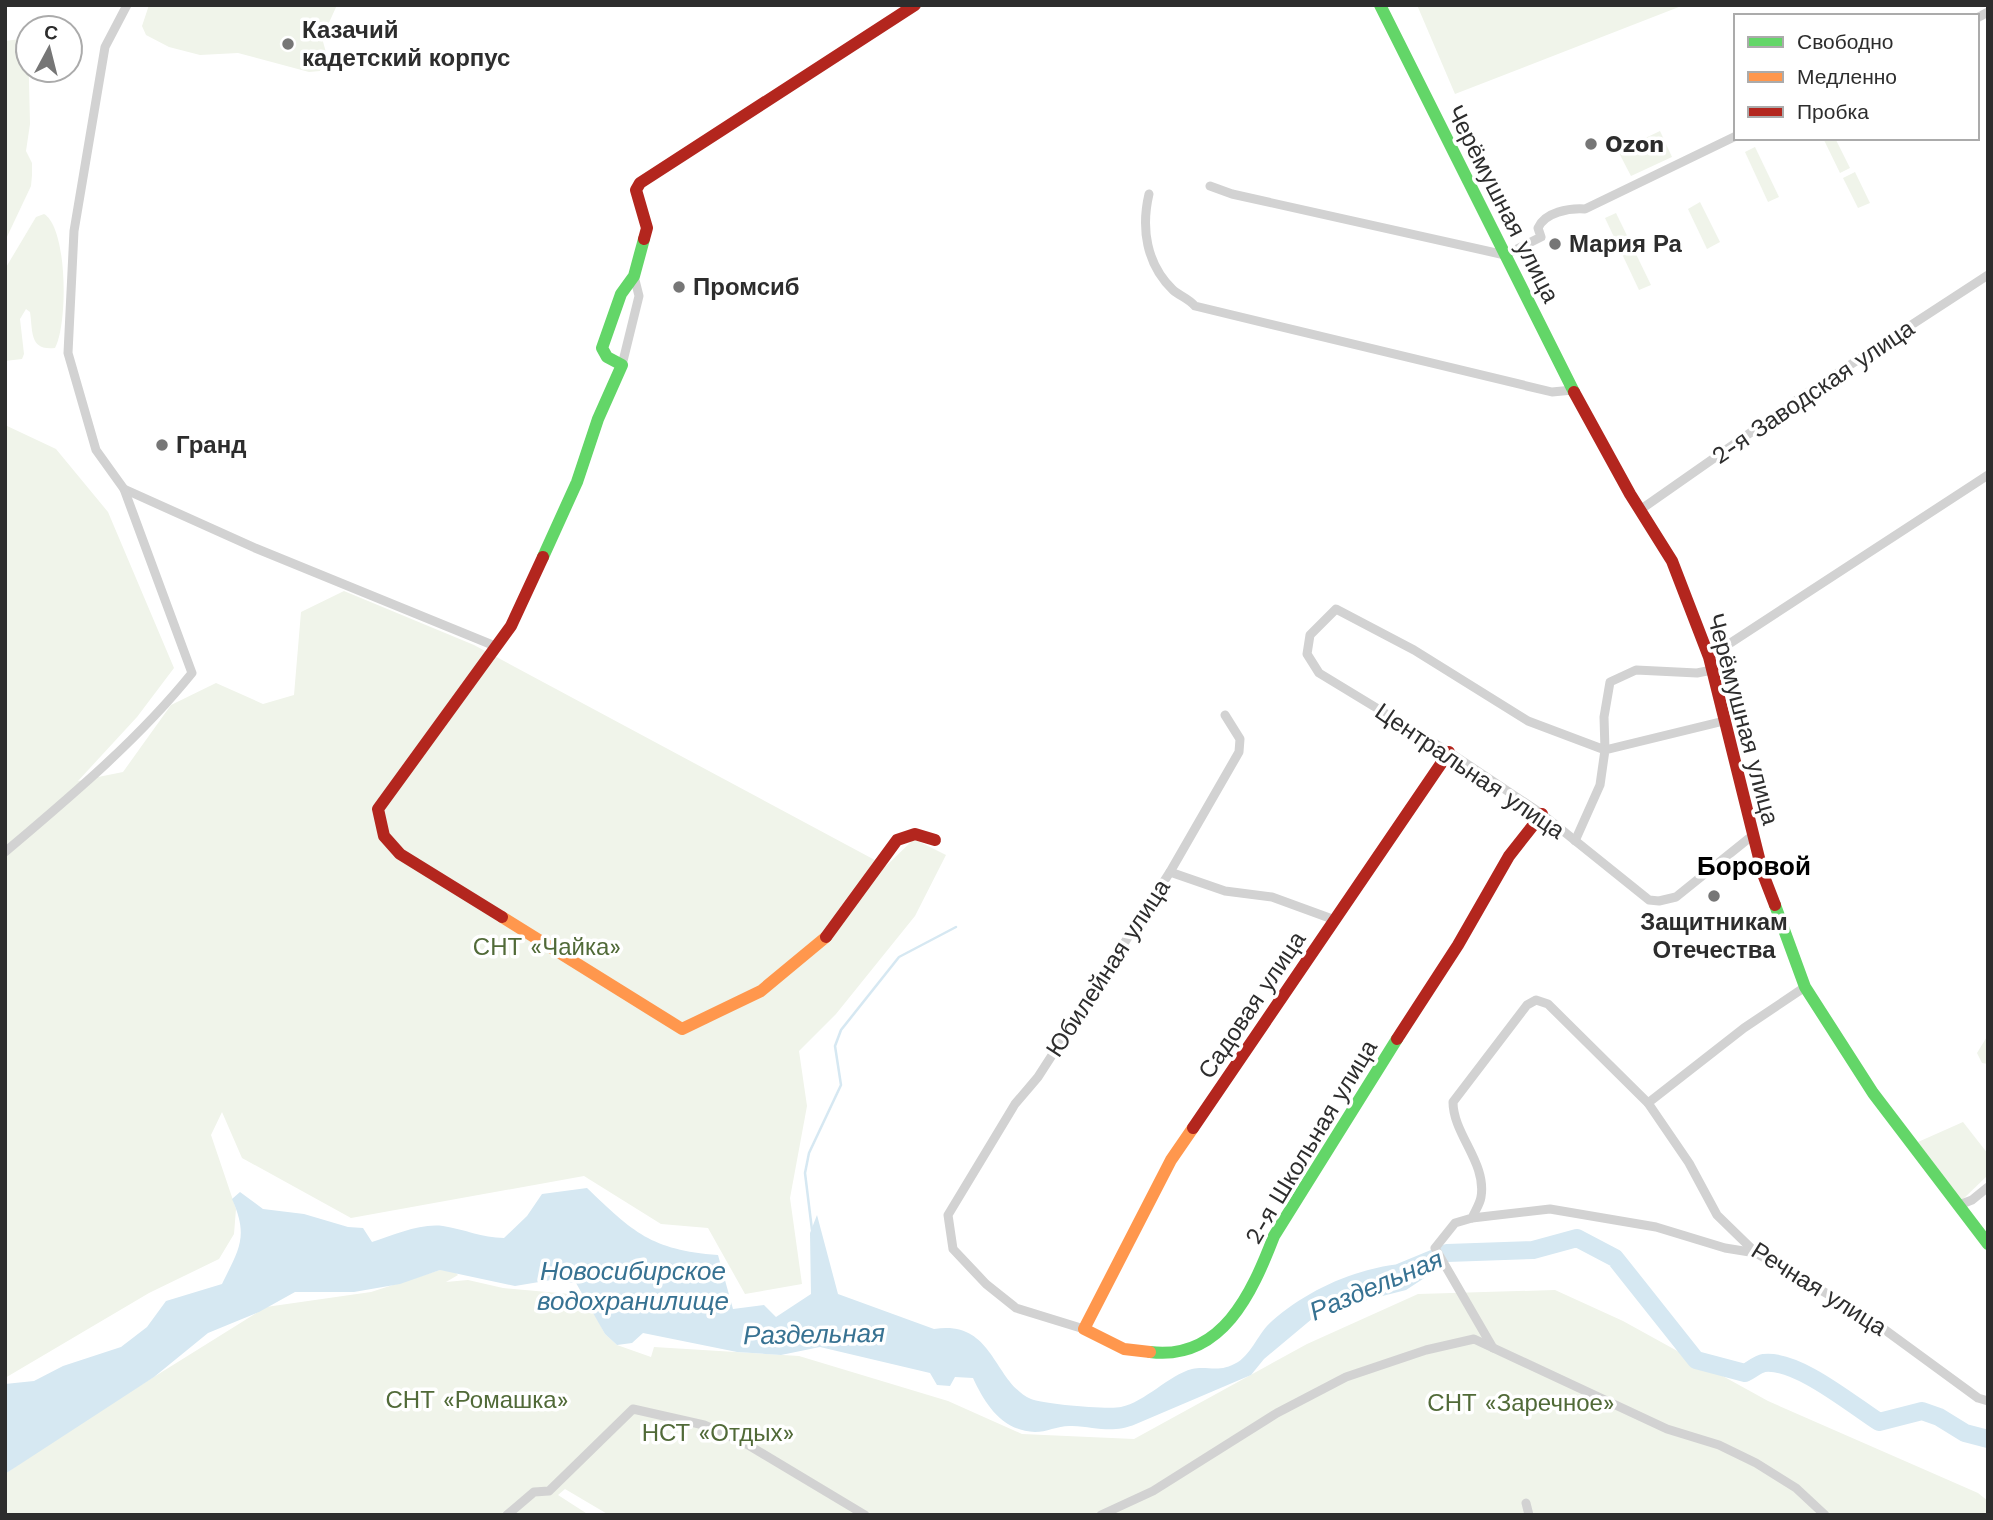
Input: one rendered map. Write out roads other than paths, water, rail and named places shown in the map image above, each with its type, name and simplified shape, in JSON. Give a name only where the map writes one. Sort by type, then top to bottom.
[{"type":"street","points":[[5,852],[78,790],[166,706],[192,673],[124,489],[96,450],[68,353],[74,230],[105,47],[127,5]]},
{"type":"street","points":[[622,365],[607,357],[602,348],[621,294],[634,276],[647,229],[636,190],[640,183],[915,5]]},
{"type":"street","name":"Черёмушная улица","points":[[1381,6],[1573,390],[1640,510],[1672,561],[1711,664],[1763,874],[1805,987],[1873,1093],[1988,1244]]},
{"type":"street","points":[[1210,186],[1233,194],[1505,255],[1541,237],[1538,228],[1540,222],[1565,209],[1585,209],[1734,137]]},
{"type":"street","points":[[1149,194],[1144,214],[1148,252],[1174,291],[1188,298],[1195,306],[1552,392],[1573,390]]},
{"type":"street","name":"2-я Заводская улица","points":[[1640,510],[1807,393],[1988,275]]},
{"type":"street","points":[[634,276],[639,296],[622,365],[571,494],[511,626],[378,809],[384,836],[400,854],[682,1029],[761,991],[820,944],[859,896],[897,841],[915,834],[935,840]]},
{"type":"street","points":[[1575,841],[1600,785],[1605,750],[1604,717],[1610,681],[1636,670],[1697,673],[1988,475]]},
{"type":"street","points":[[124,489],[255,548],[495,646]]},
{"type":"street","name":"Центральная улица","points":[[1605,750],[1528,721],[1414,650],[1336,609],[1310,635],[1307,654],[1320,673],[1449,751],[1542,814],[1649,900],[1676,897],[1753,835]]},
{"type":"street","name":"Юбилейная улица","points":[[1084,1329],[1016,1308],[986,1284],[953,1249],[948,1215],[1015,1104],[1038,1077],[1170,872],[1239,752],[1240,739],[1225,715]]},
{"type":"street","points":[[1605,750],[1724,721]]},
{"type":"street","name":"Садовая улица","points":[[1084,1329],[1171,1160],[1449,751]]},
{"type":"street","name":"2-я Школьная улица","points":[[1084,1329],[1124,1349],[1171,1355],[1203,1346],[1224,1329],[1261,1269],[1274,1237],[1331,1149],[1361,1094],[1458,945],[1509,856],[1542,814]]},
{"type":"street","points":[[1170,872],[1225,891],[1272,897],[1335,920]]},
{"type":"street","points":[[1648,1103],[1744,1028],[1805,987]]},
{"type":"street","name":"Речная улица","points":[[1472,1218],[1482,1196],[1476,1164],[1453,1115],[1453,1102],[1527,1005],[1536,1000],[1548,1004],[1648,1103],[1689,1163],[1717,1215],[1756,1253],[1866,1316],[1978,1398],[1988,1401]]},
{"type":"street","points":[[1959,1205],[1972,1200],[1988,1187]]},
{"type":"street","points":[[1493,1348],[1435,1248],[1455,1223],[1472,1218],[1550,1209],[1656,1227],[1725,1248],[1756,1253]]},
{"type":"street","points":[[1101,1515],[1153,1491],[1277,1413],[1346,1377],[1426,1350],[1474,1339],[1667,1429],[1719,1445],[1756,1462],[1796,1488],[1825,1515]]},
{"type":"street","points":[[507,1515],[534,1492],[549,1491],[633,1409],[704,1424],[743,1442],[865,1515]]},
{"type":"street","points":[[1526,1503],[1529,1515]]},
{"type":"water","name":"Новосибирское водохранилище","points":[[587,1188],[617,1216],[645,1236],[676,1249],[718,1255],[733,1309],[764,1305],[776,1317],[811,1294],[810,1233],[817,1215],[838,1294],[934,1329],[954,1328],[969,1333],[981,1342],[1018,1391],[1031,1399],[1061,1405],[1121,1407],[1139,1400],[1183,1372],[1198,1368],[1231,1366],[1243,1358],[1267,1326],[1288,1308],[1342,1278],[1382,1267],[1423,1263],[1429,1275],[1406,1290],[1359,1302],[1335,1303],[1325,1308],[1264,1359],[1251,1375],[1136,1424],[1112,1429],[1067,1426],[1035,1432],[1013,1427],[1004,1421],[989,1406],[973,1378],[955,1377],[950,1386],[937,1385],[930,1373],[820,1347],[781,1355],[737,1352],[643,1333],[632,1343],[617,1345],[605,1334],[576,1283],[551,1280],[515,1286],[440,1270],[400,1284],[354,1292],[295,1292],[259,1312],[208,1333],[154,1377],[5,1474],[5,1384],[34,1381],[63,1366],[121,1347],[147,1327],[166,1301],[222,1284],[240,1243],[240,1223],[232,1199],[240,1192],[263,1209],[304,1214],[348,1227],[363,1228],[372,1242],[425,1226],[451,1227],[488,1237],[504,1238],[527,1216],[542,1194]]},
{"type":"waterway","points":[[812,1230],[805,1173],[809,1153],[841,1085],[835,1046],[841,1030],[899,957],[956,927]]},
{"type":"waterway","name":"Раздельная","points":[[1401,1272],[1447,1253],[1533,1250],[1577,1238],[1615,1258],[1696,1360],[1745,1373],[1764,1363],[1792,1368],[1823,1384],[1879,1422],[1922,1411],[1939,1417],[1965,1433],[1988,1439]]},
{"type":"place","name":"Казачий кадетский корпус","points":[[288,44]]},
{"type":"place","name":"Ozon","points":[[1591,144]]},
{"type":"place","name":"Мария Ра","points":[[1555,244]]},
{"type":"place","name":"Промсиб","points":[[679,287]]},
{"type":"place","name":"Гранд","points":[[162,445]]},
{"type":"place","name":"Защитникам Отечества","points":[[1714,896]]},
{"type":"district","name":"Боровой","points":[[1754,866]]},
{"type":"park label","name":"СНТ «Чайка»","points":[[547,947]]},
{"type":"park label","name":"СНТ «Ромашка»","points":[[477,1400]]},
{"type":"park label","name":"СНТ «Заречное»","points":[[1521,1403]]},
{"type":"park label","name":"НСТ «Отдых»","points":[[718,1433]]}]
